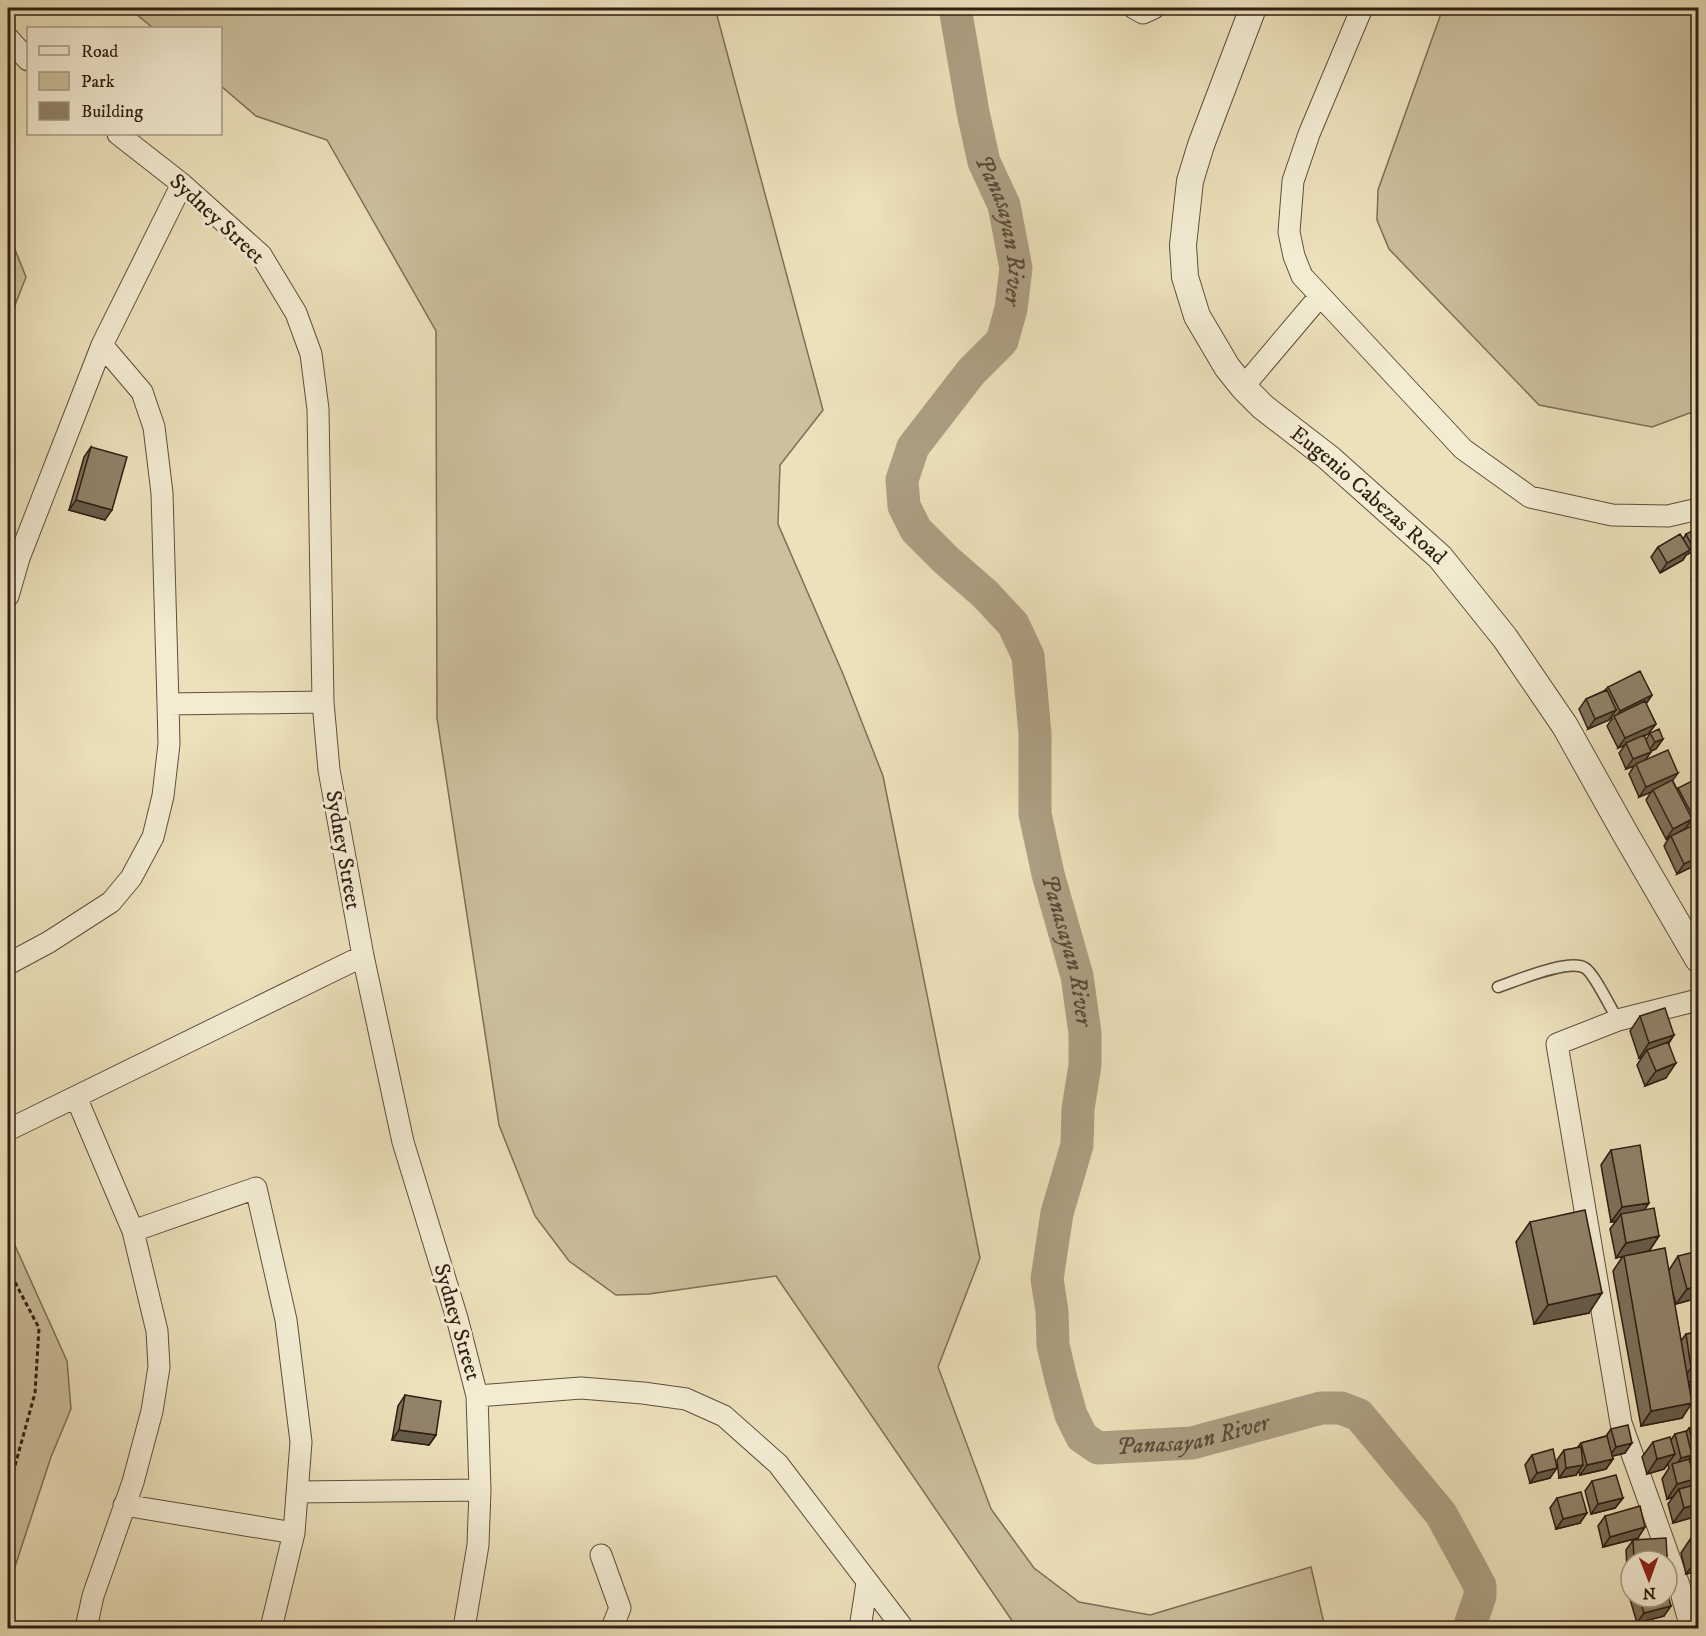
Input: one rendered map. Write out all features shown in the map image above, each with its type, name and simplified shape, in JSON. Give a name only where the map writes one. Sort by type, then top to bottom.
[{"type":"street","points":[[1134,8],[1143,13],[1154,8]]},
{"type":"street","name":"Eugenio Cabezas Road","points":[[1253,8],[1190,181],[1183,245],[1185,277],[1197,316],[1227,367],[1243,387],[1263,407],[1329,458],[1440,557],[1505,638],[1565,726],[1698,959]]},
{"type":"street","points":[[1362,8],[1293,181],[1289,232],[1294,256],[1302,276],[1463,449],[1530,497],[1612,515],[1668,516],[1698,509]]},
{"type":"street","points":[[8,38],[27,59]]},
{"type":"street","name":"Sydney Street","points":[[119,135],[182,184],[261,255],[296,313],[311,354],[318,409],[323,702],[329,770],[363,956],[403,1142],[457,1318],[477,1396],[480,1490],[478,1545],[464,1629]]},
{"type":"street","points":[[8,596],[19,558],[102,345],[182,184]]},
{"type":"street","points":[[1243,387],[1320,296]]},
{"type":"street","points":[[8,964],[49,942],[111,902],[130,878],[153,837],[163,796],[169,744],[162,493],[154,427],[142,392],[102,345]]},
{"type":"street","points":[[168,704],[323,702]]},
{"type":"street","points":[[8,1130],[363,956]]},
{"type":"street","points":[[1691,1629],[1689,1585],[1621,1423],[1557,1044],[1618,1020],[1698,1000]]},
{"type":"street","points":[[76,1097],[134,1231],[157,1331],[159,1367],[152,1411],[133,1482],[93,1596],[86,1629]]},
{"type":"street","points":[[134,1231],[256,1188],[287,1331],[302,1442],[294,1533],[271,1629]]},
{"type":"street","points":[[477,1396],[581,1388],[643,1393],[686,1399],[724,1416],[778,1464],[903,1629]]},
{"type":"street","points":[[297,1492],[480,1490]]},
{"type":"street","points":[[124,1505],[294,1533]]},
{"type":"street","points":[[601,1555],[620,1608],[612,1629]]},
{"type":"street","points":[[860,1629],[867,1583]]},
{"type":"lane","points":[[1498,987],[1564,966],[1581,966],[1587,969],[1618,1020]]},
{"type":"path","points":[[8,1269],[39,1328],[35,1393],[8,1491]]},
{"type":"green space","points":[[129,8],[715,8],[823,410],[780,465],[778,524],[843,674],[883,776],[980,1258],[938,1367],[991,1509],[1034,1568],[1079,1602],[1150,1615],[1311,1567],[1325,1628],[1017,1628],[776,1276],[649,1294],[616,1295],[569,1261],[535,1216],[499,1125],[437,718],[436,331],[327,140],[256,116],[222,87],[222,27],[152,27]]},
{"type":"green space","points":[[1443,8],[1698,8],[1698,410],[1652,427],[1539,405],[1389,249],[1377,220],[1378,190]]},
{"type":"green space","points":[[8,232],[26,277],[8,323]]},
{"type":"green space","points":[[8,1230],[67,1361],[71,1409],[51,1457],[8,1588]]},
{"type":"building","points":[[91,447],[127,457],[112,510],[76,500]]},
{"type":"building","points":[[1698,528],[1698,542],[1692,546],[1686,534]]},
{"type":"building","points":[[1680,534],[1690,550],[1667,563],[1658,547]]},
{"type":"building","points":[[1640,671],[1652,695],[1620,711],[1608,687]]},
{"type":"building","points":[[1607,690],[1616,710],[1595,719],[1586,699]]},
{"type":"building","points":[[1645,701],[1656,724],[1625,738],[1614,716]]},
{"type":"building","points":[[1659,729],[1663,739],[1655,742],[1650,733]]},
{"type":"building","points":[[1644,735],[1651,752],[1633,759],[1626,743]]},
{"type":"building","points":[[1668,750],[1678,773],[1646,787],[1636,764]]},
{"type":"building","points":[[1672,780],[1692,819],[1673,829],[1653,790]]},
{"type":"building","points":[[1692,781],[1698,793],[1698,818],[1695,820],[1678,788]]},
{"type":"building","points":[[1698,823],[1698,857],[1684,864],[1671,836]]},
{"type":"building","points":[[1665,1008],[1674,1035],[1649,1043],[1640,1016]]},
{"type":"building","points":[[1668,1042],[1676,1063],[1656,1071],[1647,1050]]},
{"type":"building","points":[[1640,1145],[1649,1203],[1622,1207],[1611,1150]]},
{"type":"building","points":[[1654,1208],[1659,1236],[1626,1243],[1621,1214]]},
{"type":"building","points":[[1585,1210],[1602,1293],[1548,1305],[1530,1222]]},
{"type":"building","points":[[1665,1248],[1692,1403],[1651,1411],[1624,1256]]},
{"type":"building","points":[[1698,1251],[1698,1286],[1687,1289],[1678,1256]]},
{"type":"building","points":[[1698,1332],[1698,1367],[1691,1368],[1686,1334]]},
{"type":"building","points":[[405,1395],[441,1401],[436,1435],[399,1430]]},
{"type":"building","points":[[1628,1425],[1632,1443],[1616,1447],[1611,1429]]},
{"type":"building","points":[[1698,1426],[1698,1450],[1695,1451],[1689,1428]]},
{"type":"building","points":[[1686,1431],[1692,1455],[1681,1458],[1675,1434]]},
{"type":"building","points":[[1607,1436],[1613,1459],[1587,1465],[1581,1443]]},
{"type":"building","points":[[1670,1437],[1675,1454],[1657,1459],[1653,1442]]},
{"type":"building","points":[[1581,1447],[1583,1465],[1566,1468],[1564,1450]]},
{"type":"building","points":[[1553,1449],[1557,1468],[1537,1473],[1532,1455]]},
{"type":"building","points":[[1689,1459],[1695,1479],[1677,1484],[1672,1464]]},
{"type":"building","points":[[1616,1475],[1623,1498],[1598,1504],[1592,1481]]},
{"type":"building","points":[[1698,1484],[1698,1504],[1684,1508],[1679,1489]]},
{"type":"building","points":[[1581,1492],[1587,1513],[1563,1519],[1557,1498]]},
{"type":"building","points":[[1640,1506],[1645,1527],[1610,1537],[1605,1516]]},
{"type":"building","points":[[1698,1536],[1698,1559],[1697,1559],[1691,1538]]},
{"type":"building","points":[[1666,1538],[1667,1549],[1634,1549],[1633,1540]]},
{"type":"building","points":[[1643,1609],[1659,1609],[1644,1613]]},
{"type":"waterway","name":"Panasayan River","points":[[955,8],[984,162],[1004,205],[1016,268],[1011,309],[1002,341],[971,372],[913,447],[902,480],[904,506],[916,530],[985,594],[1013,624],[1028,656],[1035,734],[1035,814],[1048,874],[1077,976],[1085,1033],[1085,1065],[1078,1109],[1077,1145],[1057,1213],[1047,1279],[1052,1311],[1053,1345],[1071,1415],[1082,1437],[1098,1448],[1192,1443],[1321,1408],[1341,1408],[1359,1415],[1441,1514],[1480,1586],[1480,1596],[1469,1628]]}]
